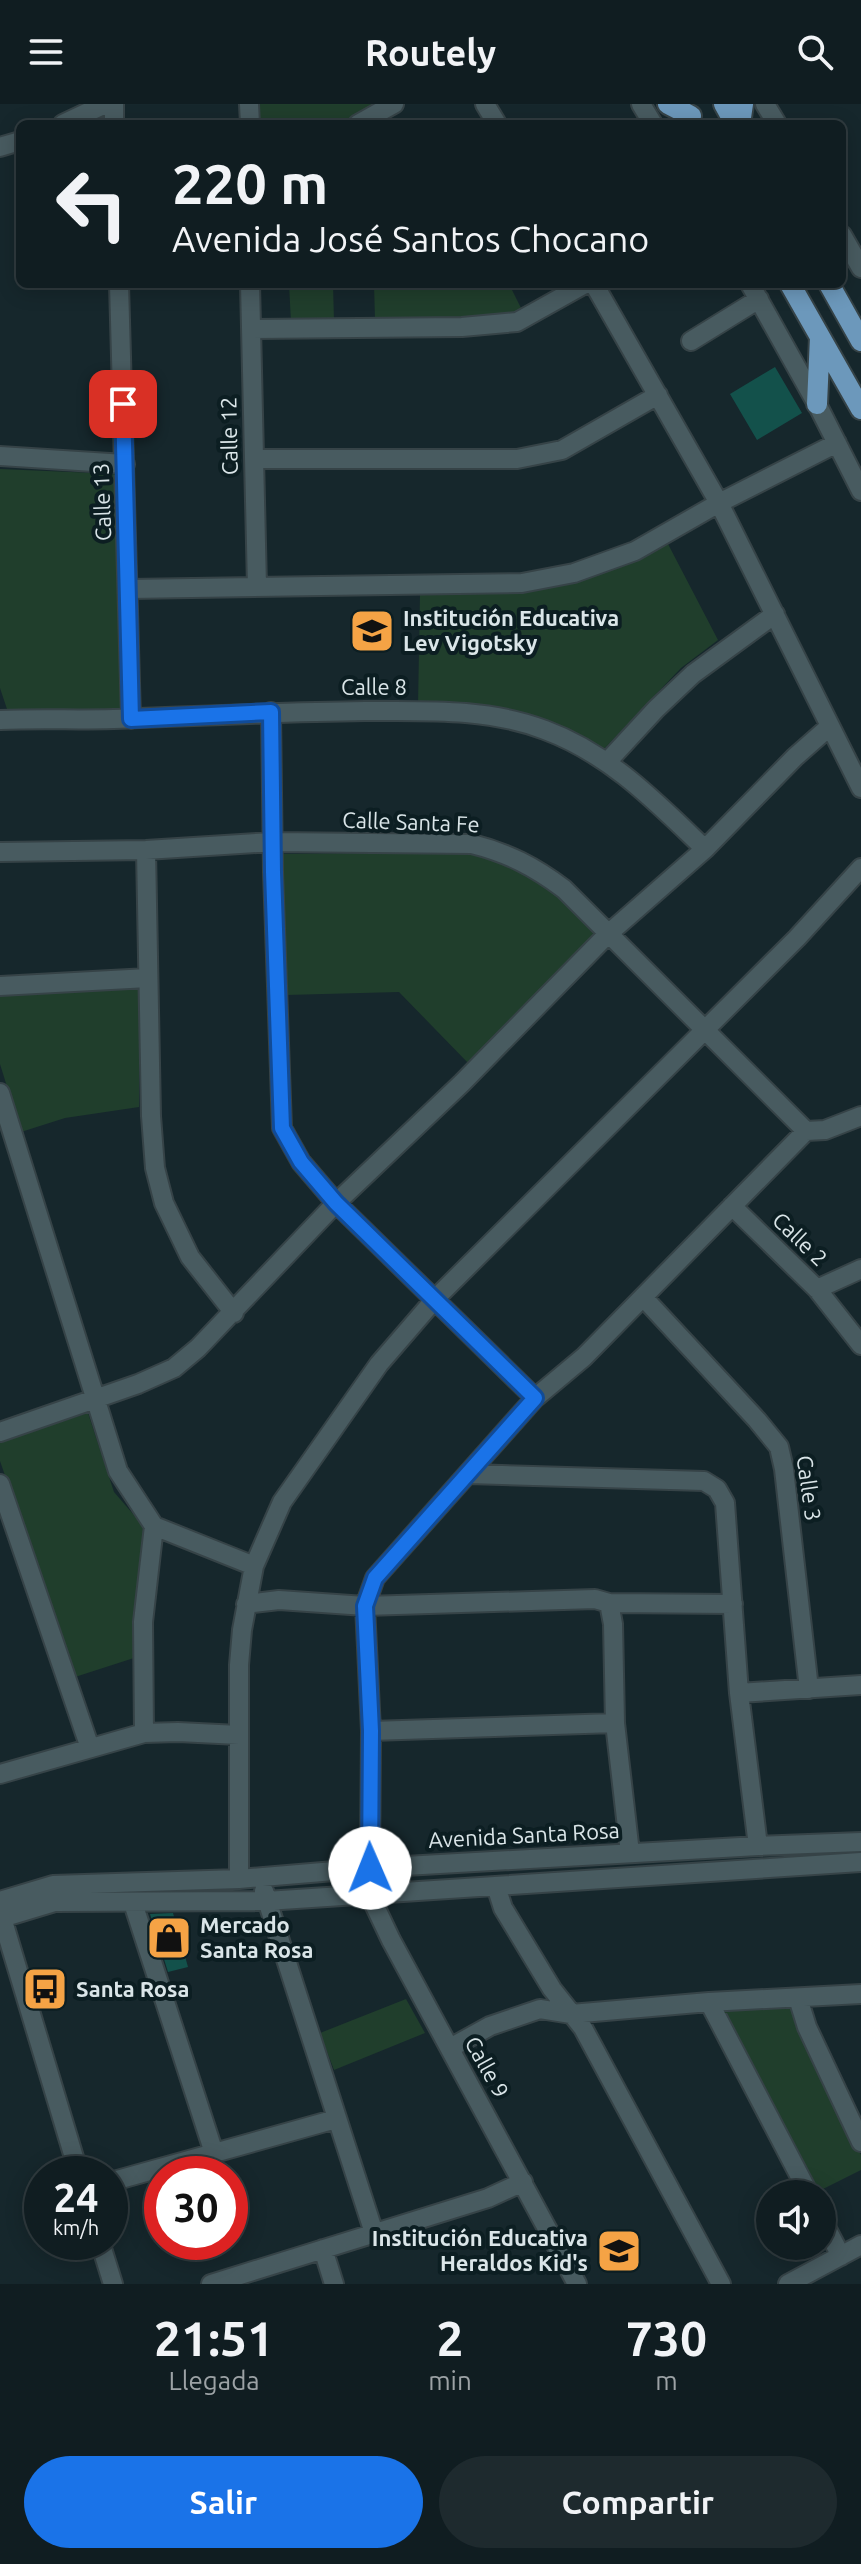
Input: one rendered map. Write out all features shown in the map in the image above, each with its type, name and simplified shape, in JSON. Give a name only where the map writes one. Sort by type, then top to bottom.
[{"type":"main road","points":[[668,104],[690,115]]},
{"type":"main road","points":[[793,288],[861,409]]},
{"type":"main road","points":[[832,288],[855,320],[861,341]]},
{"type":"main road","points":[[817,404],[820,337]]},
{"type":"street","points":[[71,120],[105,104]]},
{"type":"street","points":[[365,120],[394,104]]},
{"type":"street","points":[[846,242],[861,268]]},
{"type":"street","name":"Calle 13","points":[[119,288],[131,719]]},
{"type":"street","name":"Calle 12","points":[[250,288],[257,587]]},
{"type":"street","points":[[251,329],[462,327],[517,322],[578,288]]},
{"type":"street","points":[[596,288],[719,503],[861,788]]},
{"type":"street","points":[[691,341],[754,291],[861,491]]},
{"type":"street","points":[[254,459],[517,459],[562,450],[658,395]]},
{"type":"street","points":[[129,589],[522,583],[574,573],[635,551],[719,503],[837,443]]},
{"type":"street","points":[[0,456],[125,464]]},
{"type":"street","points":[[608,761],[693,674],[775,614]]},
{"type":"street","name":"Calle 8","points":[[2,714],[131,719],[271,712],[426,711],[494,716],[545,730],[608,761],[647,792],[705,849]]},
{"type":"street","points":[[271,712],[272,842],[282,1128],[301,1162],[336,1203],[535,1398]]},
{"type":"street","points":[[0,1432],[138,1384],[174,1368],[234,1313],[336,1203],[462,1083],[608,934],[705,849],[795,757],[829,727]]},
{"type":"street","name":"Calle Santa Fe","points":[[0,852],[146,850],[272,842],[472,844],[502,852],[553,880],[806,1131]]},
{"type":"street","points":[[146,850],[151,1116],[155,1168],[164,1203],[190,1257],[234,1313]]},
{"type":"street","points":[[239,1879],[239,1665],[254,1566],[282,1502],[379,1364],[435,1299],[797,938],[861,868]]},
{"type":"street","points":[[0,986],[148,978]]},
{"type":"street","points":[[0,1093],[118,1471],[154,1526],[254,1566]]},
{"type":"street","points":[[365,1606],[375,1578],[535,1398],[584,1357],[806,1131],[825,1130],[861,1116]]},
{"type":"street","name":"Calle 2","points":[[732,1206],[817,1289],[861,1345]]},
{"type":"street","points":[[817,1289],[861,1269]]},
{"type":"street","name":"Calle 3","points":[[643,1297],[779,1447],[809,1689]]},
{"type":"street","points":[[469,1474],[704,1481],[717,1489],[725,1503],[739,1693],[758,1846]]},
{"type":"street","points":[[0,1484],[90,1748]]},
{"type":"street","points":[[144,1733],[143,1622],[154,1526]]},
{"type":"street","points":[[246,1604],[279,1600],[365,1606],[595,1599],[609,1603],[733,1604]]},
{"type":"street","points":[[609,1603],[613,1624],[615,1723],[630,1853]]},
{"type":"street","name":"Calle 9","points":[[365,1606],[371,1731],[370,1868],[373,1902],[577,2284]]},
{"type":"street","points":[[739,1693],[861,1685]]},
{"type":"street","points":[[371,1731],[615,1723]]},
{"type":"street","points":[[0,1774],[144,1733],[239,1735]]},
{"type":"street","points":[[73,2156],[5,1952],[1,1910],[55,1902],[266,1901],[860,1864],[860,1842]]},
{"type":"street","name":"Avenida Santa Rosa","points":[[1,1910],[53,1885],[239,1879],[370,1868],[860,1842]]},
{"type":"street","points":[[261,1876],[266,1901],[374,2233]]},
{"type":"street","points":[[496,1886],[503,1908],[552,1989],[583,2028],[721,2284]]},
{"type":"street","points":[[133,1903],[214,2153]]},
{"type":"street","points":[[450,2048],[490,2026],[540,2009],[571,2014],[709,2002],[861,1994]]},
{"type":"street","points":[[798,1998],[807,2027],[861,2142]]},
{"type":"street","points":[[709,2002],[802,2180]]},
{"type":"street","points":[[128,2177],[336,2119]]},
{"type":"street","points":[[211,2284],[240,2280],[323,2249],[488,2198],[523,2182]]},
{"type":"street","points":[[788,2284],[861,2245]]},
{"type":"street","points":[[836,2247],[841,2256]]},
{"type":"street","points":[[323,2249],[334,2284]]},
{"type":"street","points":[[106,2260],[113,2284]]},
{"type":"green space","points":[[255,104],[376,104],[378,107],[350,120],[256,120]]},
{"type":"green space","points":[[289,288],[333,288],[334,321],[291,322]]},
{"type":"green space","points":[[374,288],[511,288],[522,310],[492,317],[375,320]]},
{"type":"green space","points":[[0,469],[118,474],[123,712],[9,715],[0,688]]},
{"type":"green space","points":[[668,544],[718,640],[681,668],[603,750],[418,706],[420,594],[495,592],[551,586],[607,571]]},
{"type":"green space","points":[[464,852],[523,872],[554,893],[599,935],[470,1065],[399,992],[286,995],[280,854]]},
{"type":"green space","points":[[139,986],[139,1107],[65,1118],[21,1132],[0,1064],[0,989]]},
{"type":"green space","points":[[88,1413],[114,1492],[146,1529],[137,1657],[75,1677],[0,1461],[0,1442]]},
{"type":"green space","points":[[406,1999],[425,2033],[334,2070],[320,2033]]},
{"type":"green space","points":[[793,2004],[801,2029],[861,2155],[861,2170],[836,2182],[836,2180],[808,2180],[718,2008]]},
{"type":"building","points":[[775,367],[802,413],[757,440],[730,394]]},
{"type":"building","name":"Mercado Santa Rosa","points":[[173,1913],[188,1967],[168,1972],[150,1914]]},
{"type":"place","name":"Institución Educativa Lev Vigotsky","points":[[372,631]]},
{"type":"place","name":"Mercado Santa Rosa","points":[[169,1938]]},
{"type":"place","name":"Santa Rosa","points":[[45,1989]]},
{"type":"place","name":"Institución Educativa Heraldos Kid's","points":[[619,2251]]},
{"type":"route","points":[[123,404],[131,719],[271,712],[282,1128],[301,1162],[336,1203],[535,1398],[375,1578],[365,1606],[371,1731],[370,1868]]}]
